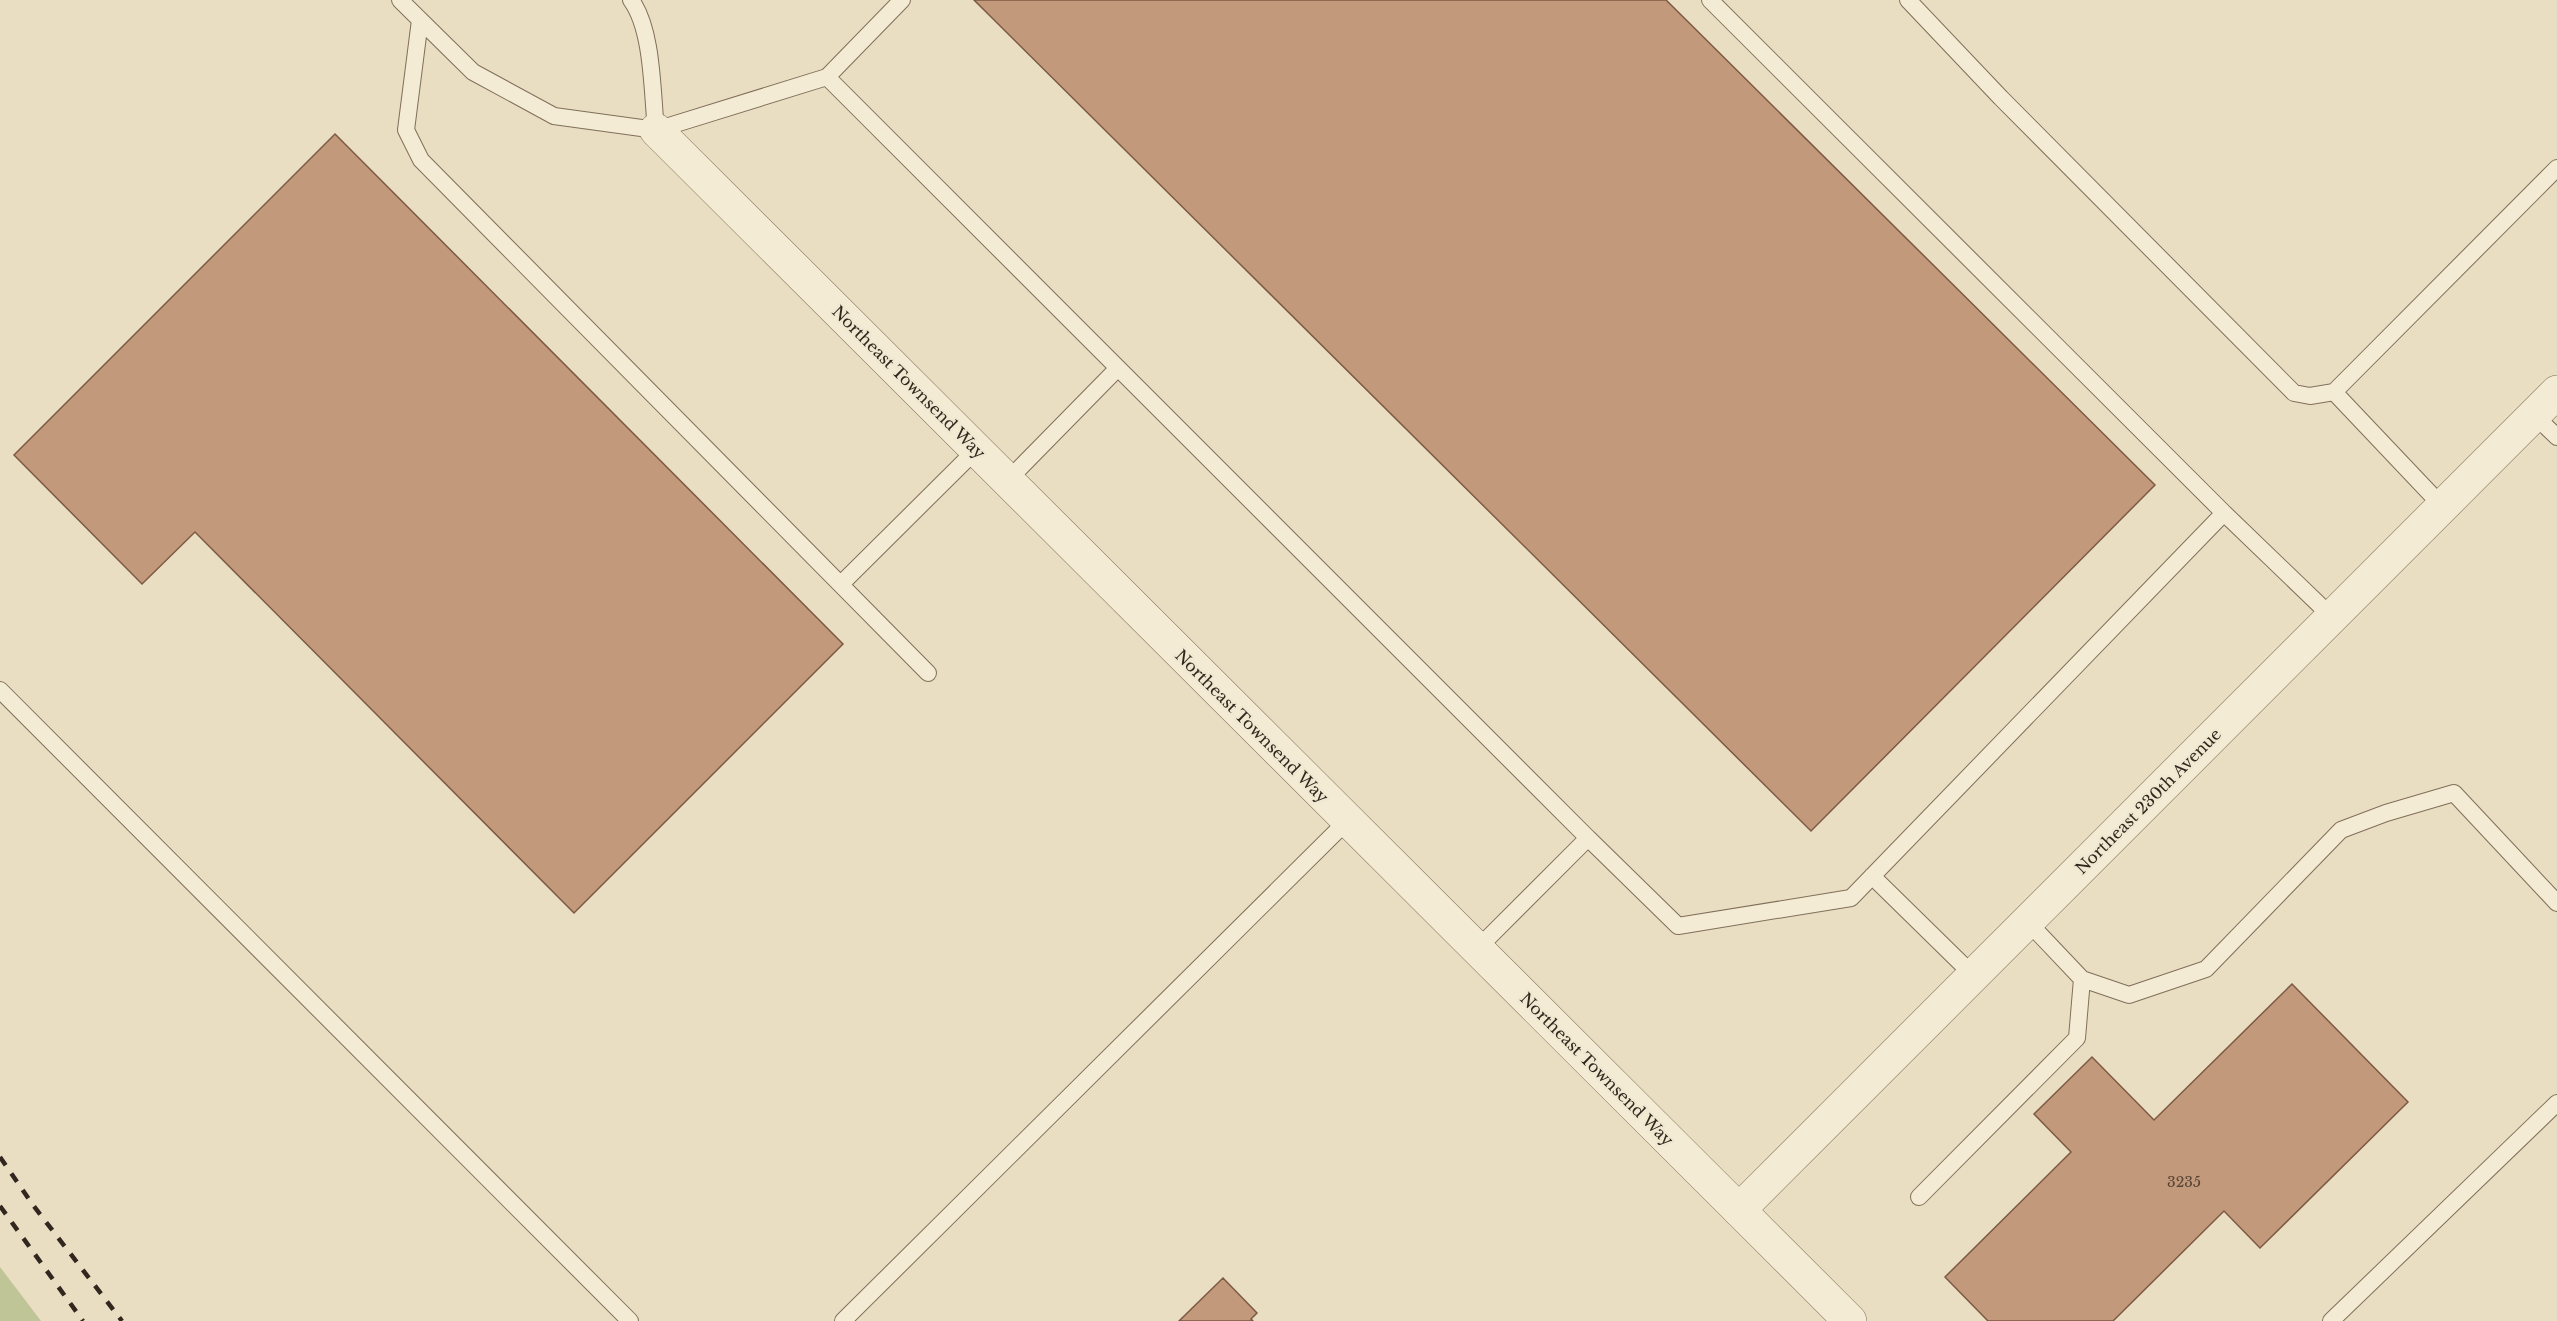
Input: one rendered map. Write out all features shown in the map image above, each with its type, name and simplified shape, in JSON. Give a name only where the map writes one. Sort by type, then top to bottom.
[{"type":"street","name":"Northeast Townsend Way","points":[[656,130],[1850,1321]]},
{"type":"street","name":"Northeast 230th Avenue","points":[[1739,1210],[2557,392]]},
{"type":"lane","points":[[400,0],[472,72],[554,116],[656,130],[827,77],[902,0]]},
{"type":"lane","points":[[631,0],[639,11],[646,40],[656,130]]},
{"type":"lane","points":[[1710,0],[2224,513],[2332,617]]},
{"type":"lane","points":[[1908,0],[2001,98],[2294,393],[2310,396],[2334,392],[2557,168]]},
{"type":"lane","points":[[420,20],[406,130],[421,160],[928,673]]},
{"type":"lane","points":[[827,77],[1678,926],[1851,898],[2224,513]]},
{"type":"lane","points":[[1008,481],[1118,368]]},
{"type":"lane","points":[[2334,392],[2442,506]]},
{"type":"lane","points":[[2534,415],[2557,437]]},
{"type":"lane","points":[[841,585],[976,450]]},
{"type":"lane","points":[[0,690],[630,1321]]},
{"type":"lane","points":[[2028,921],[2082,979],[2129,995],[2206,969],[2341,830],[2386,813],[2454,793],[2557,903]]},
{"type":"lane","points":[[843,1321],[1347,820]]},
{"type":"lane","points":[[1477,949],[1588,838]]},
{"type":"lane","points":[[1872,876],[1973,975]]},
{"type":"lane","points":[[1919,1197],[2077,1038],[2082,979]]},
{"type":"lane","points":[[2331,1321],[2557,1103]]},
{"type":"green space","points":[[0,1267],[41,1321],[0,1321]]},
{"type":"building","points":[[974,0],[1666,0],[2155,485],[1811,831]]},
{"type":"building","points":[[335,134],[843,644],[574,913],[195,532],[142,584],[14,455]]},
{"type":"building","points":[[2292,984],[2408,1102],[2260,1248],[2224,1211],[2113,1321],[1988,1321],[1945,1277],[2071,1152],[2034,1114],[2092,1057],[2154,1120]]},
{"type":"building","points":[[1223,1278],[1257,1313],[1251,1319],[1253,1321],[1179,1321]]},
{"type":"railway","points":[[0,1157],[33,1205],[122,1321]]},
{"type":"railway","points":[[0,1206],[83,1321]]}]
